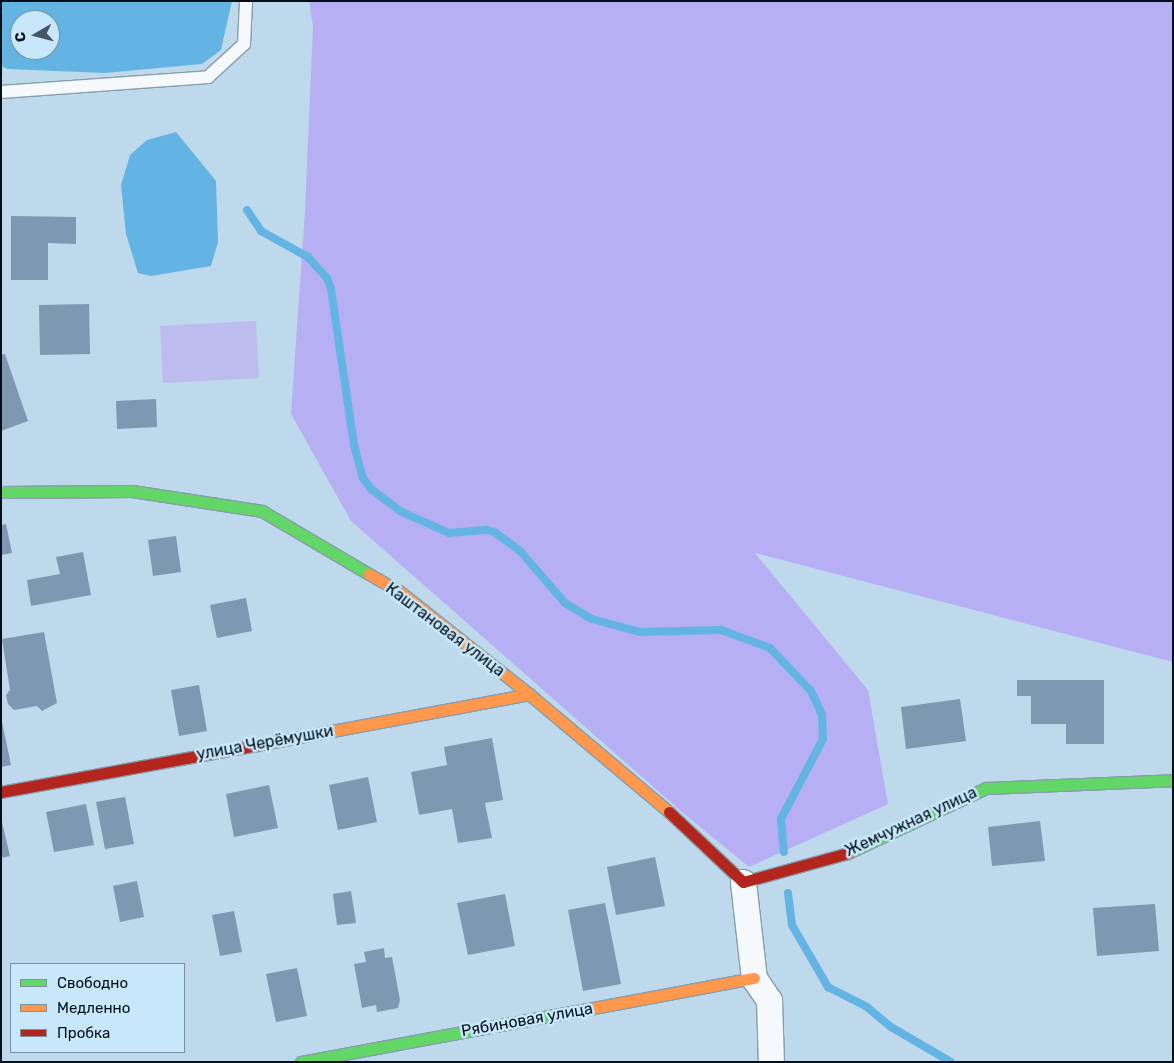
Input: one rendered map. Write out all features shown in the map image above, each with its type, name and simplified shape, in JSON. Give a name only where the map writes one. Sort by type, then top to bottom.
[{"type":"street","name":"Каштановая улица","points":[[1,492],[132,492],[262,511],[399,591],[529,694],[670,812],[743,882]]},
{"type":"street","name":"улица Черёмушки","points":[[1,792],[529,694]]},
{"type":"street","name":"Жемчужная улица","points":[[743,882],[848,853],[986,788],[1173,780]]},
{"type":"street","points":[[743,882],[754,978],[769,1000],[771,1062]]},
{"type":"street","name":"Рябиновая улица","points":[[301,1062],[754,978]]},
{"type":"lane","points":[[1,92],[208,77],[244,44],[246,1]]},
{"type":"shaded area","points":[[1,1],[232,1],[221,50],[202,64],[105,73],[8,69],[1,66]]},
{"type":"shaded area","points":[[309,1],[1173,1],[1173,662],[755,553],[868,690],[888,804],[749,867],[682,812],[351,521],[291,414],[305,211],[313,27]]},
{"type":"shaded area","points":[[176,132],[216,181],[218,242],[211,266],[151,276],[138,273],[126,234],[121,185],[130,155],[147,140]]},
{"type":"shaded area","points":[[256,321],[259,378],[163,383],[160,326]]},
{"type":"building","points":[[11,216],[76,217],[76,244],[48,243],[48,280],[11,280]]},
{"type":"building","points":[[89,304],[90,354],[40,355],[39,305]]},
{"type":"building","points":[[5,354],[28,421],[1,431],[1,355]]},
{"type":"building","points":[[156,399],[157,427],[117,429],[116,401]]},
{"type":"building","points":[[6,524],[12,553],[1,555],[1,525]]},
{"type":"building","points":[[176,536],[181,572],[153,576],[148,540]]},
{"type":"building","points":[[83,552],[91,595],[31,606],[27,580],[60,574],[56,557]]},
{"type":"building","points":[[246,598],[252,631],[217,638],[210,605]]},
{"type":"building","points":[[44,632],[57,703],[42,711],[37,706],[14,710],[8,704],[6,695],[10,690],[2,639]]},
{"type":"building","points":[[1017,680],[1104,680],[1104,744],[1066,744],[1066,724],[1031,724],[1031,696],[1017,696]]},
{"type":"building","points":[[199,685],[207,731],[179,736],[171,690]]},
{"type":"building","points":[[960,699],[966,741],[906,749],[901,707]]},
{"type":"building","points":[[1,717],[11,765],[1,767]]},
{"type":"building","points":[[492,738],[503,800],[485,803],[492,838],[458,843],[452,809],[419,815],[411,772],[447,765],[444,747]]},
{"type":"building","points":[[368,777],[377,822],[338,830],[329,785]]},
{"type":"building","points":[[269,785],[278,828],[234,837],[226,794]]},
{"type":"building","points":[[125,797],[134,844],[105,849],[96,802]]},
{"type":"building","points":[[86,804],[94,845],[54,852],[46,812]]},
{"type":"building","points":[[1,818],[10,856],[1,858]]},
{"type":"building","points":[[1040,821],[1045,861],[992,866],[988,827]]},
{"type":"building","points":[[655,857],[665,906],[616,915],[607,867]]},
{"type":"building","points":[[137,881],[144,917],[120,922],[113,886]]},
{"type":"building","points":[[351,891],[356,923],[337,925],[333,894]]},
{"type":"building","points":[[505,894],[515,946],[468,955],[457,903]]},
{"type":"building","points":[[605,903],[621,984],[583,991],[568,910]]},
{"type":"building","points":[[1155,904],[1159,951],[1097,956],[1093,908]]},
{"type":"building","points":[[234,911],[242,952],[220,956],[212,915]]},
{"type":"building","points":[[384,948],[385,958],[392,957],[400,1000],[398,1008],[377,1012],[376,1005],[362,1008],[354,964],[366,962],[364,952]]},
{"type":"building","points":[[297,968],[307,1016],[276,1022],[266,974]]},
{"type":"waterway","points":[[247,210],[261,231],[308,257],[327,278],[331,289],[354,445],[363,478],[371,489],[400,511],[449,533],[487,530],[496,533],[520,551],[565,603],[592,619],[640,632],[721,630],[770,648],[811,691],[822,715],[823,739],[781,819],[784,852]]},
{"type":"waterway","points":[[788,893],[792,925],[828,987],[867,1007],[891,1027],[951,1062]]},
{"type":"traffic: fast","points":[[1,492],[132,491],[262,511],[369,574]]},
{"type":"traffic: fast","points":[[848,853],[986,788],[1173,780]]},
{"type":"traffic: fast","points":[[301,1062],[572,1012]]},
{"type":"traffic: slow","points":[[369,574],[399,591],[529,694],[669,812]]},
{"type":"traffic: slow","points":[[257,745],[529,694]]},
{"type":"traffic: slow","points":[[572,1012],[754,978]]},
{"type":"traffic: jam","points":[[1,792],[257,745]]},
{"type":"traffic: jam","points":[[669,812],[743,882],[848,853]]}]
